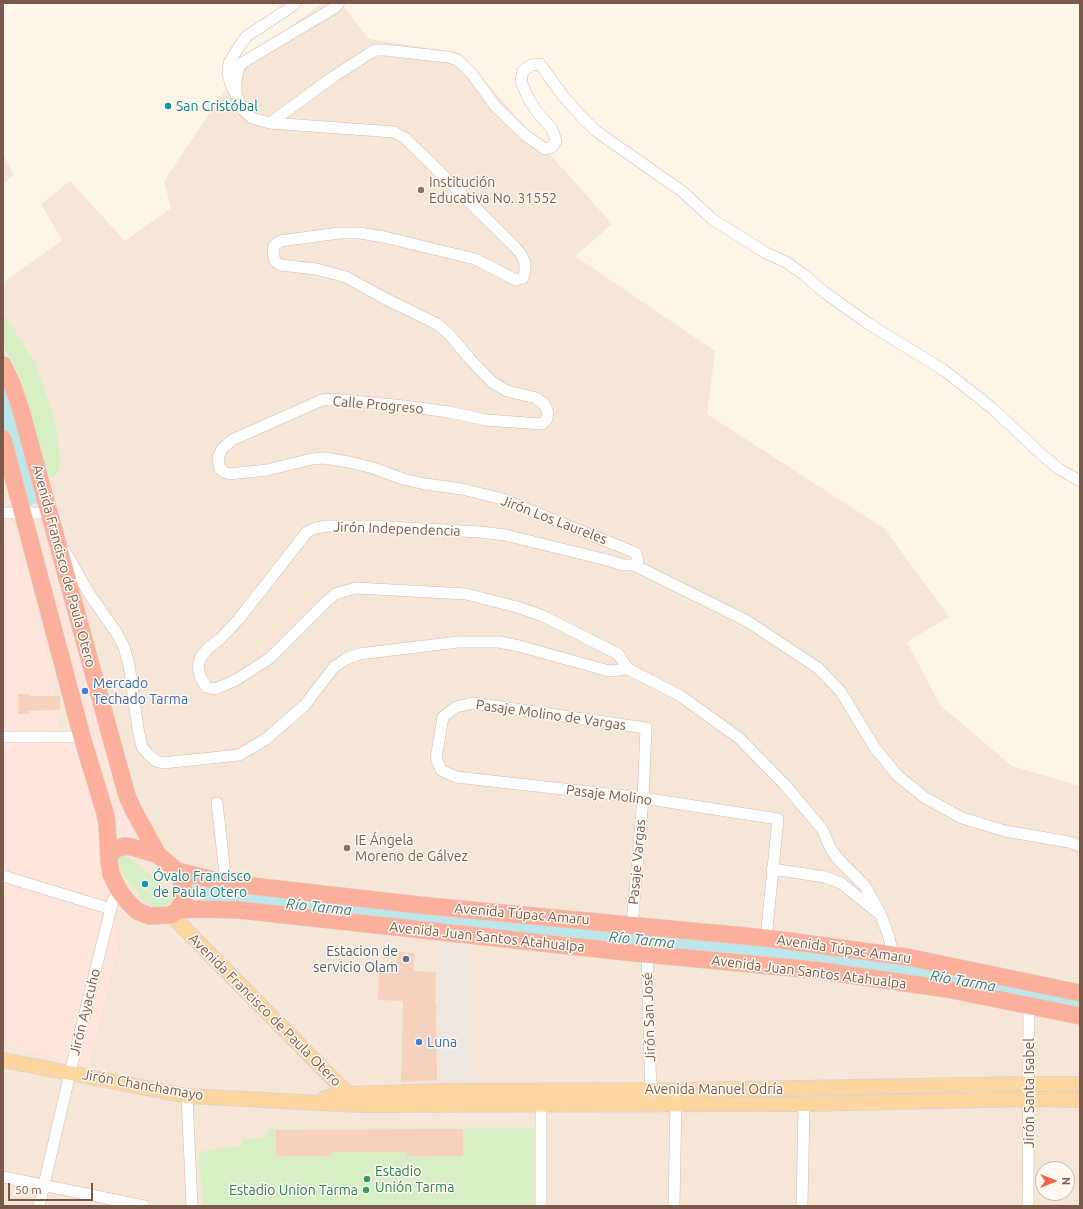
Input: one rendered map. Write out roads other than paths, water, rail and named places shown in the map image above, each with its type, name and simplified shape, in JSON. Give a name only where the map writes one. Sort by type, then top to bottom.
[{"type":"highway","name":"Avenida Francisco de Paula Otero","points":[[3,365],[12,384],[20,407],[127,796],[158,855]]},
{"type":"highway","name":"Avenida Francisco de Paula Otero","points":[[3,439],[24,513],[82,737],[105,812],[109,856]]},
{"type":"highway","points":[[124,846],[132,846],[158,855],[177,871],[184,889],[184,899],[175,913],[150,916],[137,911],[120,892],[111,874],[109,856],[116,849],[124,846]]},
{"type":"highway","name":"Avenida Túpac Amaru","points":[[177,871],[226,882],[434,906],[766,938],[893,955],[1080,993]]},
{"type":"highway","name":"Avenida Juan Santos Atahualpa","points":[[175,913],[200,909],[239,910],[647,954],[815,970],[947,989],[1080,1016]]},
{"type":"main road","name":"Avenida Francisco de Paula Otero","points":[[175,913],[360,1105]]},
{"type":"main road","name":"Jirón Chanchamayo","points":[[3,1060],[186,1096],[360,1105]]},
{"type":"main road","name":"Avenida Manuel Odría","points":[[360,1105],[651,1104],[676,1097],[789,1089],[1080,1084]]},
{"type":"main road","points":[[822,1088],[822,1104]]},
{"type":"main road","points":[[789,1089],[789,1104]]},
{"type":"main road","name":"Avenida Manuel Odría","points":[[348,1094],[484,1090],[651,1090],[676,1097],[789,1104],[1030,1099],[1080,1100]]},
{"type":"main road","points":[[484,1090],[484,1105]]},
{"type":"main road","name":"Jirón Chanchamayo","points":[[308,1102],[348,1094]]},
{"type":"street","points":[[295,3],[247,36],[229,63],[228,74],[231,85],[243,110],[252,118],[270,123],[370,52],[384,50],[448,57],[458,60],[472,74],[496,107],[525,135],[545,148],[552,147],[556,141],[552,129],[528,98],[521,82],[523,71],[531,65],[540,64],[563,96],[580,116],[596,131],[683,192],[712,219],[766,253],[786,262],[868,324],[945,371],[992,408],[1047,459],[1080,481]]},
{"type":"street","points":[[236,95],[238,70],[242,63],[328,12],[339,3]]},
{"type":"street","name":"Calle Progreso","points":[[220,469],[218,458],[222,449],[232,440],[322,400],[404,406],[449,412],[486,420],[542,424],[547,419],[548,412],[544,404],[536,398],[507,391],[492,382],[449,334],[437,324],[384,298],[346,277],[316,268],[280,265],[275,261],[273,253],[274,246],[280,241],[339,233],[360,233],[384,237],[475,259],[516,280],[523,278],[525,272],[521,254],[515,247],[405,138],[394,132],[270,123]]},
{"type":"street","name":"Jirón Los Laureles","points":[[220,469],[229,474],[267,470],[312,459],[324,458],[349,462],[373,468],[403,479],[425,484],[462,489],[502,499],[636,552],[638,561],[634,565]]},
{"type":"street","points":[[3,513],[50,513]]},
{"type":"street","name":"Jirón Independencia","points":[[628,669],[618,654],[543,616],[517,607],[466,594],[356,588],[335,594],[270,658],[236,680],[215,689],[206,687],[200,676],[198,666],[201,656],[238,620],[307,532],[316,528],[326,526],[369,526],[492,533],[608,560],[623,565],[634,565]]},
{"type":"street","points":[[56,534],[88,592],[116,632],[124,647],[129,665],[142,747],[156,761],[163,763],[239,755],[266,739],[305,705],[334,667],[346,659],[360,654],[458,642],[499,642],[519,646],[609,671],[628,669],[679,695],[739,738],[785,785],[822,829],[831,849],[838,859],[865,886],[880,913],[889,937],[893,955]]},
{"type":"street","points":[[634,565],[747,621],[818,668],[841,692],[876,748],[898,776],[924,797],[962,818],[1005,831],[1069,842],[1080,846]]},
{"type":"street","name":"Pasaje Molino de Vargas","points":[[440,770],[436,758],[443,717],[456,707],[473,703],[646,728]]},
{"type":"street","name":"Pasaje Vargas","points":[[632,925],[643,798],[646,728]]},
{"type":"street","points":[[3,737],[82,737]]},
{"type":"street","name":"Pasaje Molino","points":[[440,770],[456,777],[643,798],[778,819],[772,869]]},
{"type":"street","points":[[217,803],[226,882]]},
{"type":"street","points":[[766,938],[772,869],[825,877],[841,883],[880,913]]},
{"type":"street","points":[[3,876],[111,909]]},
{"type":"street","name":"Jirón Ayacuho","points":[[39,1206],[113,900],[120,892]]},
{"type":"street","name":"Jirón San José","points":[[647,954],[651,1104]]},
{"type":"street","name":"Jirón Santa Isabel","points":[[1028,1206],[1030,1099],[1029,1005]]},
{"type":"street","points":[[186,1096],[192,1206]]},
{"type":"street","points":[[674,1206],[676,1097]]},
{"type":"street","points":[[541,1104],[541,1206]]},
{"type":"street","points":[[802,1206],[804,1104]]},
{"type":"street","points":[[3,1177],[144,1206]]},
{"type":"waterway","points":[[3,396],[31,495]]},
{"type":"waterway","name":"Río Tarma","points":[[202,889],[217,895],[258,901],[814,958],[950,978],[1080,1004]]},
{"type":"place","name":"San Cristóbal","points":[[168,106]]},
{"type":"place","name":"Institución Educativa No. 31552","points":[[421,190]]},
{"type":"place","name":"Mercado Techado Tarma","points":[[85,691]]},
{"type":"place","name":"IE Ángela Moreno de Gálvez","points":[[347,848]]},
{"type":"place","name":"Óvalo Francisco de Paula Otero","points":[[145,884]]},
{"type":"place","name":"Estacion de servicio Olam","points":[[406,959]]},
{"type":"place","name":"Luna","points":[[419,1042]]},
{"type":"place","name":"Estadio Unión Tarma","points":[[367,1179]]},
{"type":"place","name":"Estadio Union Tarma","points":[[366,1190]]}]
